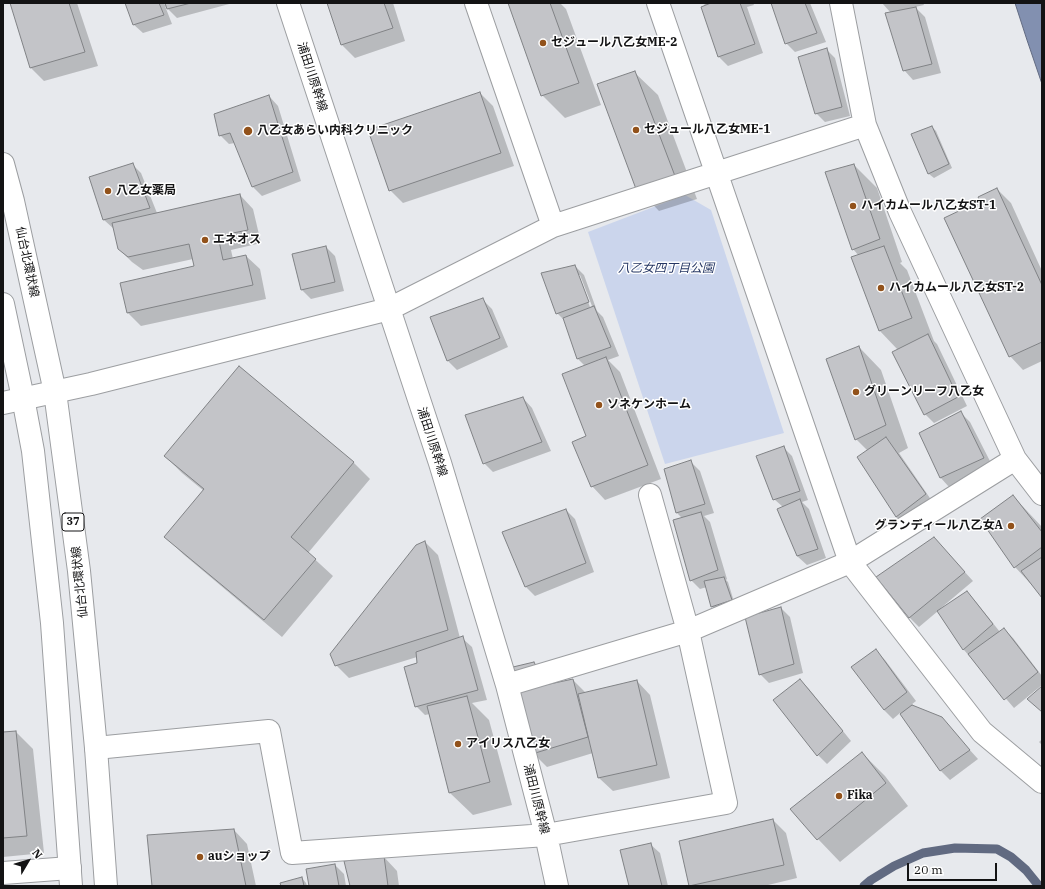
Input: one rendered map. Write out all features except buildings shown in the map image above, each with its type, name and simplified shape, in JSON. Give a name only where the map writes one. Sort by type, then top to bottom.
[{"type":"street","name":"浦田川原幹線","points":[[288,3],[442,471],[507,685],[546,835],[557,886]]},
{"type":"street","points":[[476,3],[553,226]]},
{"type":"street","points":[[658,3],[850,562],[982,732],[1042,782]]},
{"type":"street","points":[[841,3],[865,125],[900,212],[1015,460],[1042,494]]},
{"type":"street","points":[[13,400],[98,382],[389,309],[553,226],[865,125]]},
{"type":"street","name":"仙台北環状線","points":[[3,164],[13,201],[56,392],[80,572],[96,748],[106,886]]},
{"type":"street","points":[[3,304],[13,400],[33,451],[52,623],[71,877],[3,873]]},
{"type":"street","points":[[507,685],[688,631],[850,562],[1015,460]]},
{"type":"street","points":[[96,748],[268,731],[292,853],[546,835],[726,803],[688,631],[650,495]]},
{"type":"green space","name":"八乙女四丁目公園","points":[[685,195],[711,210],[784,433],[665,464],[588,232]]},
{"type":"shaded area","points":[[1015,3],[1042,3],[1042,84],[1027,40]]},
{"type":"waterway","points":[[864,886],[894,866],[923,853],[955,848],[997,849],[1011,857],[1026,870],[1039,886]]},
{"type":"place","name":"セジュール八乙女ME-2","points":[[543,43]]},
{"type":"place","name":"セジュール八乙女ME-1","points":[[636,130]]},
{"type":"place","name":"八乙女あらい内科クリニック","points":[[248,131]]},
{"type":"place","name":"八乙女薬局","points":[[108,191]]},
{"type":"place","name":"ハイカムール八乙女ST-1","points":[[853,206]]},
{"type":"place","name":"エネオス","points":[[205,240]]},
{"type":"place","name":"ハイカムール八乙女ST-2","points":[[881,288]]},
{"type":"place","name":"グリーンリーフ八乙女","points":[[856,392]]},
{"type":"place","name":"ソネケンホーム","points":[[599,405]]},
{"type":"place","name":"グランディール八乙女A","points":[[1011,526]]},
{"type":"place","name":"アイリス八乙女","points":[[458,744]]},
{"type":"place","name":"Fika","points":[[839,796]]},
{"type":"place","name":"auショップ","points":[[200,857]]}]
